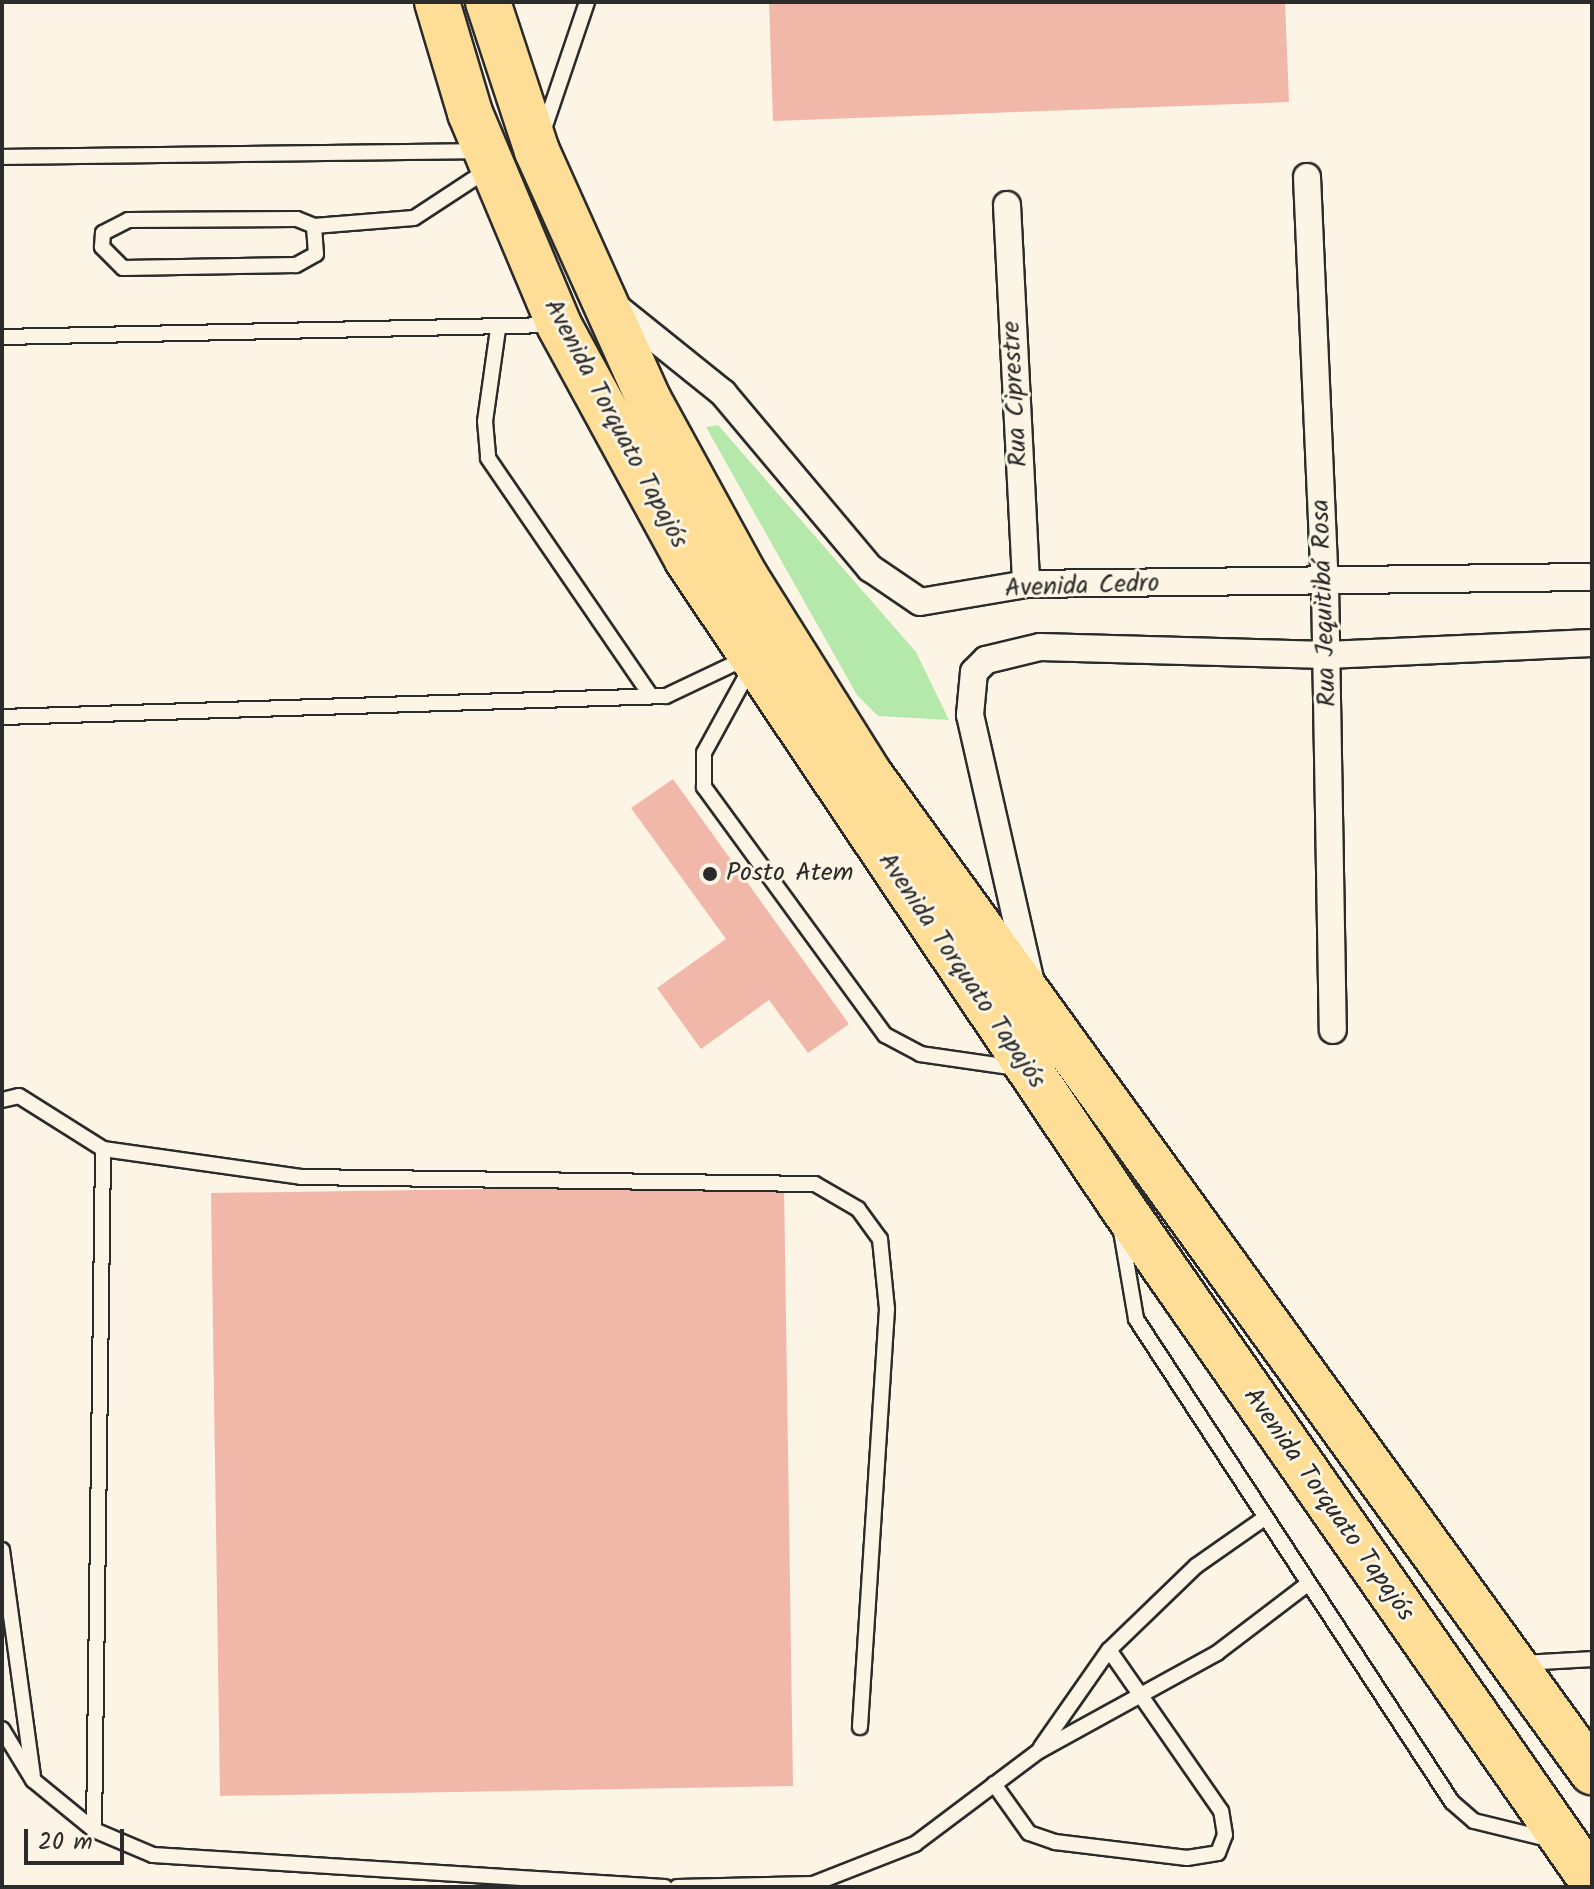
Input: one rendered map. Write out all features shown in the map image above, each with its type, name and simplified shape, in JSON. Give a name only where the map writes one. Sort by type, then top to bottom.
[{"type":"highway","name":"Avenida Torquato Tapajós","points":[[437,2],[489,158],[559,325],[687,560],[751,660],[1120,1204],[1592,1881]]},
{"type":"highway","name":"Avenida Torquato Tapajós","points":[[488,2],[537,151],[603,298],[746,577],[871,776],[1592,1772]]},
{"type":"street","name":"Rua Jequitibá Rosa","points":[[1307,177],[1325,584],[1333,1030]]},
{"type":"street","name":"Rua Ciprestre","points":[[1007,205],[1026,584]]},
{"type":"street","name":"Avenida Cedro","points":[[603,298],[723,393],[870,568],[907,598],[947,600],[1026,584],[1325,584],[1592,577]]},
{"type":"street","points":[[1036,1006],[975,747],[974,672],[1005,651],[1040,647],[1327,655],[1592,643]]},
{"type":"lane","points":[[537,151],[587,2]]},
{"type":"lane","points":[[2,157],[489,158]]},
{"type":"lane","points":[[314,226],[316,254],[296,265],[123,268],[102,247],[103,233],[128,220],[297,219],[314,226],[414,218],[489,158]]},
{"type":"lane","points":[[2,337],[498,329],[559,325]]},
{"type":"lane","points":[[498,329],[485,421],[488,458],[651,696]]},
{"type":"lane","points":[[2,717],[651,696],[702,683],[751,660]]},
{"type":"lane","points":[[751,660],[704,753],[704,787],[885,1035],[920,1054],[1028,1069]]},
{"type":"lane","points":[[2,1100],[19,1096],[103,1149],[301,1177],[815,1184],[858,1209],[880,1239],[887,1309],[860,1727]]},
{"type":"lane","points":[[94,1830],[103,1149]]},
{"type":"lane","points":[[1120,1204],[1119,1254],[1136,1319],[1305,1586],[1452,1802],[1474,1821],[1564,1843]]},
{"type":"lane","points":[[1039,1751],[1109,1650],[1196,1566],[1263,1519]]},
{"type":"lane","points":[[2,1550],[33,1780]]},
{"type":"lane","points":[[677,1887],[813,1884],[915,1844],[1039,1751],[1144,1696],[1305,1586]]},
{"type":"lane","points":[[994,1784],[1029,1833],[1055,1842],[1187,1858],[1218,1853],[1225,1835],[1221,1811],[1144,1696],[1109,1650]]},
{"type":"lane","points":[[1513,1663],[1592,1659]]},
{"type":"lane","points":[[2,1729],[33,1780],[94,1830],[153,1855],[665,1887]]},
{"type":"green space","points":[[718,425],[916,652],[949,720],[878,716],[857,695],[706,427]]},
{"type":"building","points":[[769,2],[1285,2],[1289,102],[773,121]]},
{"type":"building","name":"Posto Atem","points":[[673,779],[849,1024],[808,1053],[769,1000],[701,1049],[657,988],[726,939],[631,808]]},
{"type":"building","points":[[784,1185],[793,1786],[220,1796],[211,1193]]},
{"type":"place","name":"Posto Atem","points":[[710,874]]}]
